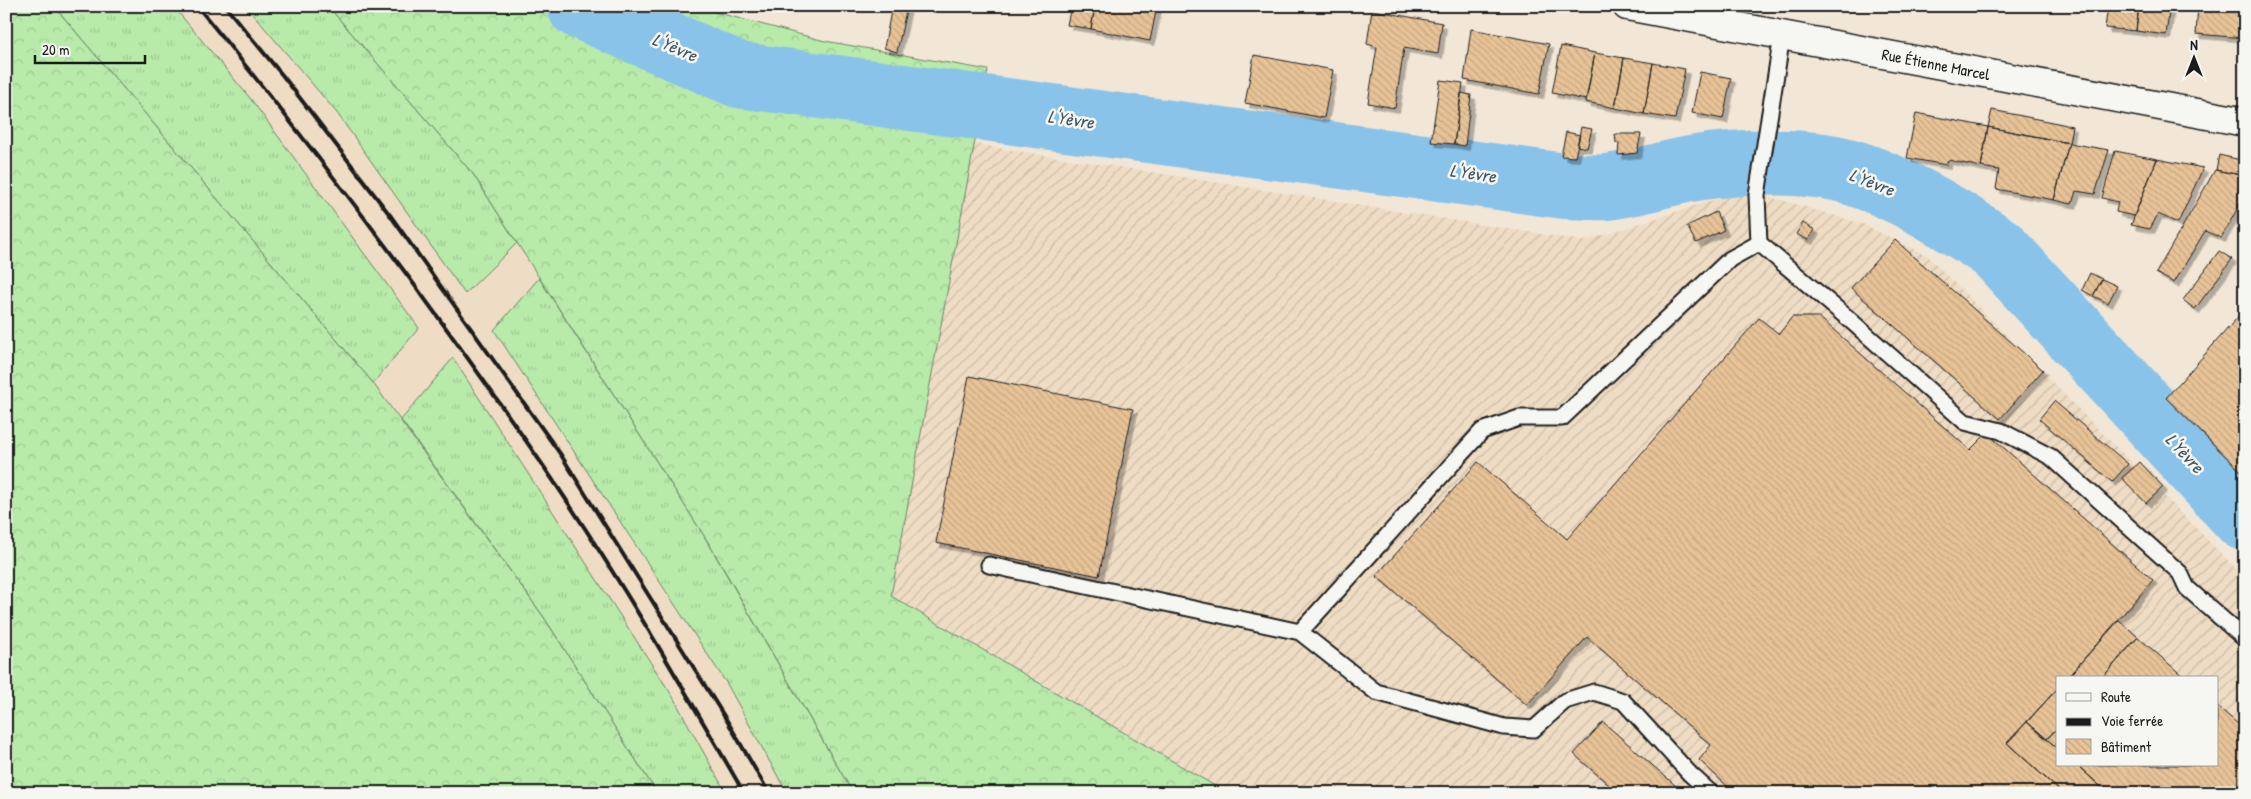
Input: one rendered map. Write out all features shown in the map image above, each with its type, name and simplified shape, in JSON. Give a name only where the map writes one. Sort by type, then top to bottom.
[{"type":"main road","name":"Rue Étienne Marcel","points":[[1627,6],[2245,122]]},
{"type":"lane","points":[[1782,36],[1757,196],[1759,243],[1857,326],[1965,422],[2001,431],[2051,457],[2180,573],[2187,588],[2245,639]]},
{"type":"lane","points":[[1300,632],[1482,431],[1519,418],[1562,418],[1730,259],[1759,243]]},
{"type":"lane","points":[[989,565],[1300,632],[1376,692],[1504,727],[1534,729],[1565,701],[1594,692],[1623,701],[1690,774],[1711,793]]},
{"type":"shaded area","points":[[54,6],[328,6],[473,174],[708,542],[853,793],[657,793],[543,616],[373,383]]},
{"type":"shaded area","points":[[974,144],[1584,241],[1739,192],[1778,199],[1863,224],[1928,256],[2245,578],[2245,793],[1227,793],[891,596]]},
{"type":"green space","points":[[6,6],[54,6],[373,383],[543,616],[657,793],[6,793]]},
{"type":"green space","points":[[54,6],[173,6],[250,98],[419,328],[373,383]]},
{"type":"green space","points":[[246,6],[328,6],[473,174],[517,243],[465,294],[337,113]]},
{"type":"green space","points":[[328,6],[692,6],[825,41],[988,70],[891,596],[1227,793],[853,793],[708,542],[473,174]]},
{"type":"green space","points":[[539,278],[703,534],[853,793],[787,793],[727,684],[494,330]]},
{"type":"green space","points":[[453,358],[673,697],[726,793],[657,793],[543,616],[401,420]]},
{"type":"building","points":[[892,6],[907,6],[897,52],[884,48]]},
{"type":"building","points":[[1071,6],[1095,6],[1091,29],[1067,25]]},
{"type":"building","points":[[1095,6],[1157,6],[1150,41],[1091,29]]},
{"type":"building","points":[[2108,6],[2139,6],[2136,31],[2105,28]]},
{"type":"building","points":[[2139,6],[2170,6],[2166,35],[2136,31]]},
{"type":"building","points":[[2198,6],[2245,6],[2244,38],[2196,34]]},
{"type":"building","points":[[1372,10],[1442,23],[1438,54],[1404,48],[1395,108],[1368,103],[1377,47],[1367,44]]},
{"type":"building","points":[[1471,29],[1549,44],[1539,94],[1464,80]]},
{"type":"building","points":[[1561,46],[1595,53],[1586,100],[1552,93]]},
{"type":"building","points":[[1595,53],[1624,58],[1615,108],[1586,102]]},
{"type":"building","points":[[1254,55],[1333,70],[1324,118],[1245,103]]},
{"type":"building","points":[[1624,58],[1653,63],[1644,114],[1615,108]]},
{"type":"building","points":[[1653,63],[1685,69],[1675,119],[1644,114]]},
{"type":"building","points":[[1700,72],[1731,78],[1723,119],[1692,113]]},
{"type":"building","points":[[1440,80],[1463,83],[1454,144],[1431,142]]},
{"type":"building","points":[[1461,93],[1471,95],[1465,146],[1454,144]]},
{"type":"building","points":[[1992,110],[2072,126],[2069,143],[1988,127]]},
{"type":"building","points":[[1916,113],[1988,127],[1981,167],[1948,160],[1946,165],[1907,158]]},
{"type":"building","points":[[1581,127],[1592,129],[1587,148],[1577,146]]},
{"type":"building","points":[[1988,127],[2069,143],[2054,200],[1996,189],[1999,170],[1981,167]]},
{"type":"building","points":[[1566,132],[1580,135],[1575,157],[1561,156]]},
{"type":"building","points":[[1615,134],[1641,134],[1637,153],[1618,155],[1619,143],[1616,143]]},
{"type":"building","points":[[2069,143],[2109,150],[2095,194],[2076,191],[2072,204],[2054,200]]},
{"type":"building","points":[[2115,151],[2157,159],[2134,216],[2116,212],[2118,202],[2102,198]]},
{"type":"building","points":[[2219,155],[2245,161],[2245,176],[2216,170]]},
{"type":"building","points":[[2157,159],[2203,168],[2178,223],[2158,214],[2150,229],[2131,225]]},
{"type":"building","points":[[2215,170],[2245,176],[2245,195],[2221,238],[2205,231],[2174,283],[2156,273]]},
{"type":"building","points":[[1716,212],[1724,230],[1696,243],[1687,226]]},
{"type":"building","points":[[2245,216],[2245,233],[2237,227]]},
{"type":"building","points":[[1803,223],[1815,230],[1808,240],[1796,234]]},
{"type":"building","points":[[1895,240],[2043,370],[2000,419],[1851,288]]},
{"type":"building","points":[[2219,251],[2232,259],[2195,309],[2183,300]]},
{"type":"building","points":[[2090,273],[2102,279],[2093,296],[2082,290]]},
{"type":"building","points":[[2102,279],[2117,286],[2108,303],[2093,296]]},
{"type":"building","points":[[2245,309],[2245,473],[2244,474],[2166,398]]},
{"type":"building","points":[[1792,317],[1819,317],[1970,450],[1987,433],[2153,580],[2069,676],[2056,676],[2056,690],[2007,743],[2062,793],[1735,793],[1699,760],[1711,745],[1587,637],[1527,705],[1376,576],[1478,462],[1567,539],[1759,318],[1779,334]]},
{"type":"building","points":[[969,376],[1133,409],[1099,576],[936,543]]},
{"type":"building","points":[[2054,401],[2128,464],[2112,482],[2039,419]]},
{"type":"building","points":[[2140,462],[2163,487],[2146,503],[2122,478]]},
{"type":"building","points":[[2119,620],[2138,637],[2104,676],[2069,676]]},
{"type":"building","points":[[2138,637],[2183,676],[2104,676]]},
{"type":"building","points":[[2056,690],[2056,729],[2047,739],[2027,722]]},
{"type":"building","points":[[2218,707],[2245,730],[2245,793],[2108,793],[2078,766],[2218,766]]},
{"type":"building","points":[[1603,722],[1684,793],[1618,793],[1574,754]]},
{"type":"building","points":[[2027,722],[2056,747],[2056,766],[2078,766],[2108,793],[2062,793],[2007,743]]},
{"type":"building","points":[[2056,729],[2056,747],[2047,739]]},
{"type":"waterway","name":"L'Yèvre","points":[[580,6],[739,75],[1565,186],[1607,187],[1696,168],[1754,163],[1818,165],[1854,173],[1910,196],[1964,227],[1997,249],[2245,518]]},
{"type":"railway","points":[[197,6],[375,232],[501,405],[569,504],[621,585],[744,793]]},
{"type":"railway","points":[[225,6],[283,76],[390,215],[561,455],[729,724],[769,793]]}]
